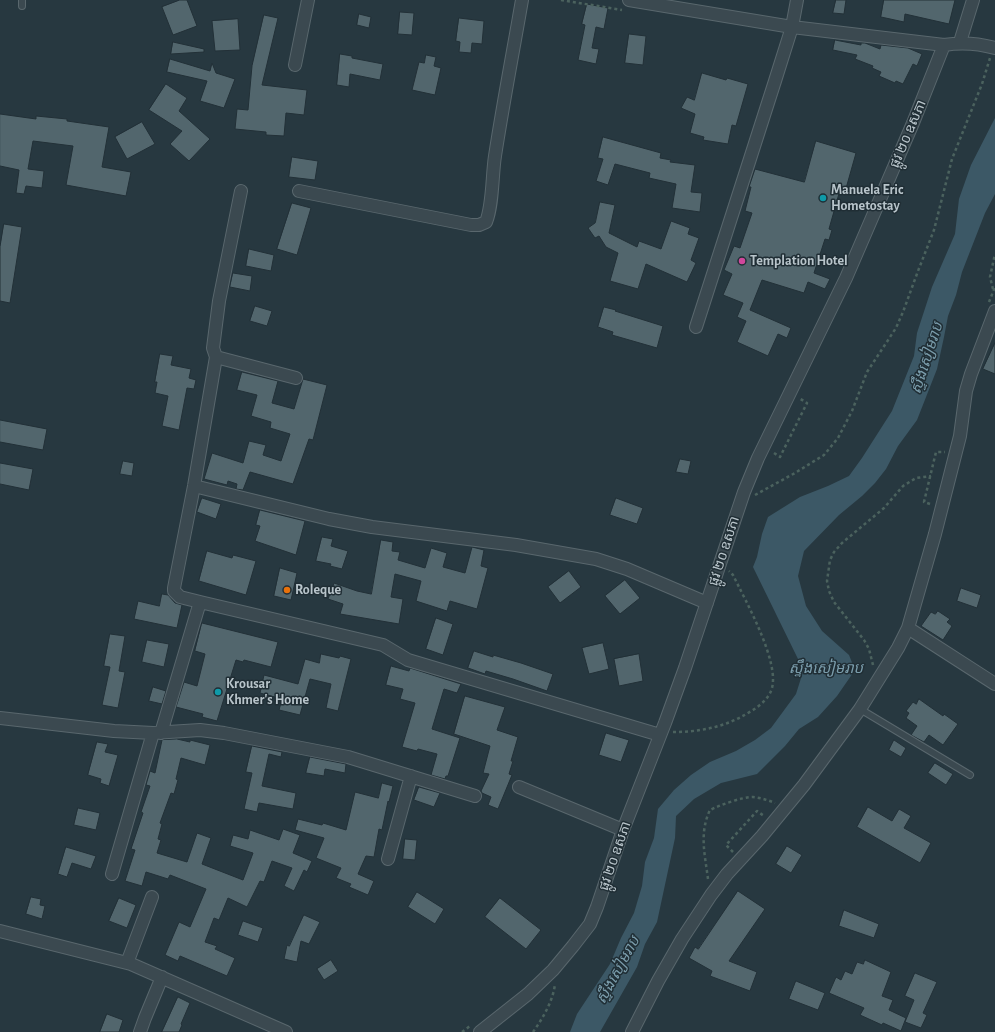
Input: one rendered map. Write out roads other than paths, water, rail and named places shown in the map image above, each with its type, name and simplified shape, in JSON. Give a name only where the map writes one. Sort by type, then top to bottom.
[{"type":"street","points":[[295,65],[308,0]]},
{"type":"street","points":[[299,191],[471,225],[479,225],[486,222],[489,211],[494,159],[522,0]]},
{"type":"street","points":[[696,327],[792,27],[796,0]]},
{"type":"street","points":[[960,42],[974,0]]},
{"type":"street","points":[[633,3],[792,27],[944,45],[960,42],[974,43],[993,50]]},
{"type":"street","name":"ផ្លូវ ២០ ឧសភា","points":[[477,1027],[528,994],[554,970],[590,924],[623,830],[685,668],[737,512],[758,458],[846,278],[913,123],[944,45]]},
{"type":"street","points":[[242,190],[220,301],[213,348],[216,357],[174,591],[180,597],[383,645],[408,660],[660,735]]},
{"type":"street","points":[[632,1032],[658,981],[711,896],[727,874],[762,836],[804,785],[860,709],[898,648],[908,628],[931,549],[960,436],[966,391],[995,311]]},
{"type":"street","points":[[216,357],[296,378]]},
{"type":"street","points":[[194,486],[329,519],[372,527],[516,545],[596,559],[627,569],[707,603]]},
{"type":"street","points":[[112,874],[200,602]]},
{"type":"street","points":[[908,628],[995,684]]},
{"type":"street","points":[[0,718],[114,731],[157,733],[200,730],[348,757],[475,796]]},
{"type":"street","points":[[388,859],[411,776]]},
{"type":"street","points":[[519,788],[623,830]]},
{"type":"street","points":[[127,963],[152,897]]},
{"type":"street","points":[[0,931],[127,963],[286,1032]]},
{"type":"street","points":[[140,1032],[162,977]]},
{"type":"lane","points":[[860,709],[970,775]]},
{"type":"water","name":"ស្ទឹងសៀមរាប","points":[[995,118],[995,194],[985,213],[962,272],[956,295],[948,316],[937,369],[917,420],[898,446],[886,469],[875,483],[839,515],[804,551],[798,576],[806,606],[822,631],[849,655],[855,670],[837,696],[818,717],[799,729],[785,746],[757,774],[721,783],[694,799],[676,816],[675,838],[657,922],[645,944],[637,967],[600,1032],[570,1032],[577,1014],[610,964],[634,913],[642,886],[645,862],[654,838],[658,809],[674,790],[691,775],[710,762],[736,751],[755,740],[771,728],[796,694],[802,675],[799,661],[753,567],[757,557],[762,534],[768,517],[800,497],[849,476],[892,411],[914,356],[917,333],[932,287],[955,234],[959,199],[971,165]]},
{"type":"place","name":"Manuela Eric Hometostay","points":[[823,198]]},
{"type":"place","name":"Templation Hotel","points":[[742,261]]},
{"type":"place","name":"Roleque","points":[[287,590]]},
{"type":"place","name":"Krousar Khmer's Home","points":[[218,692]]}]
